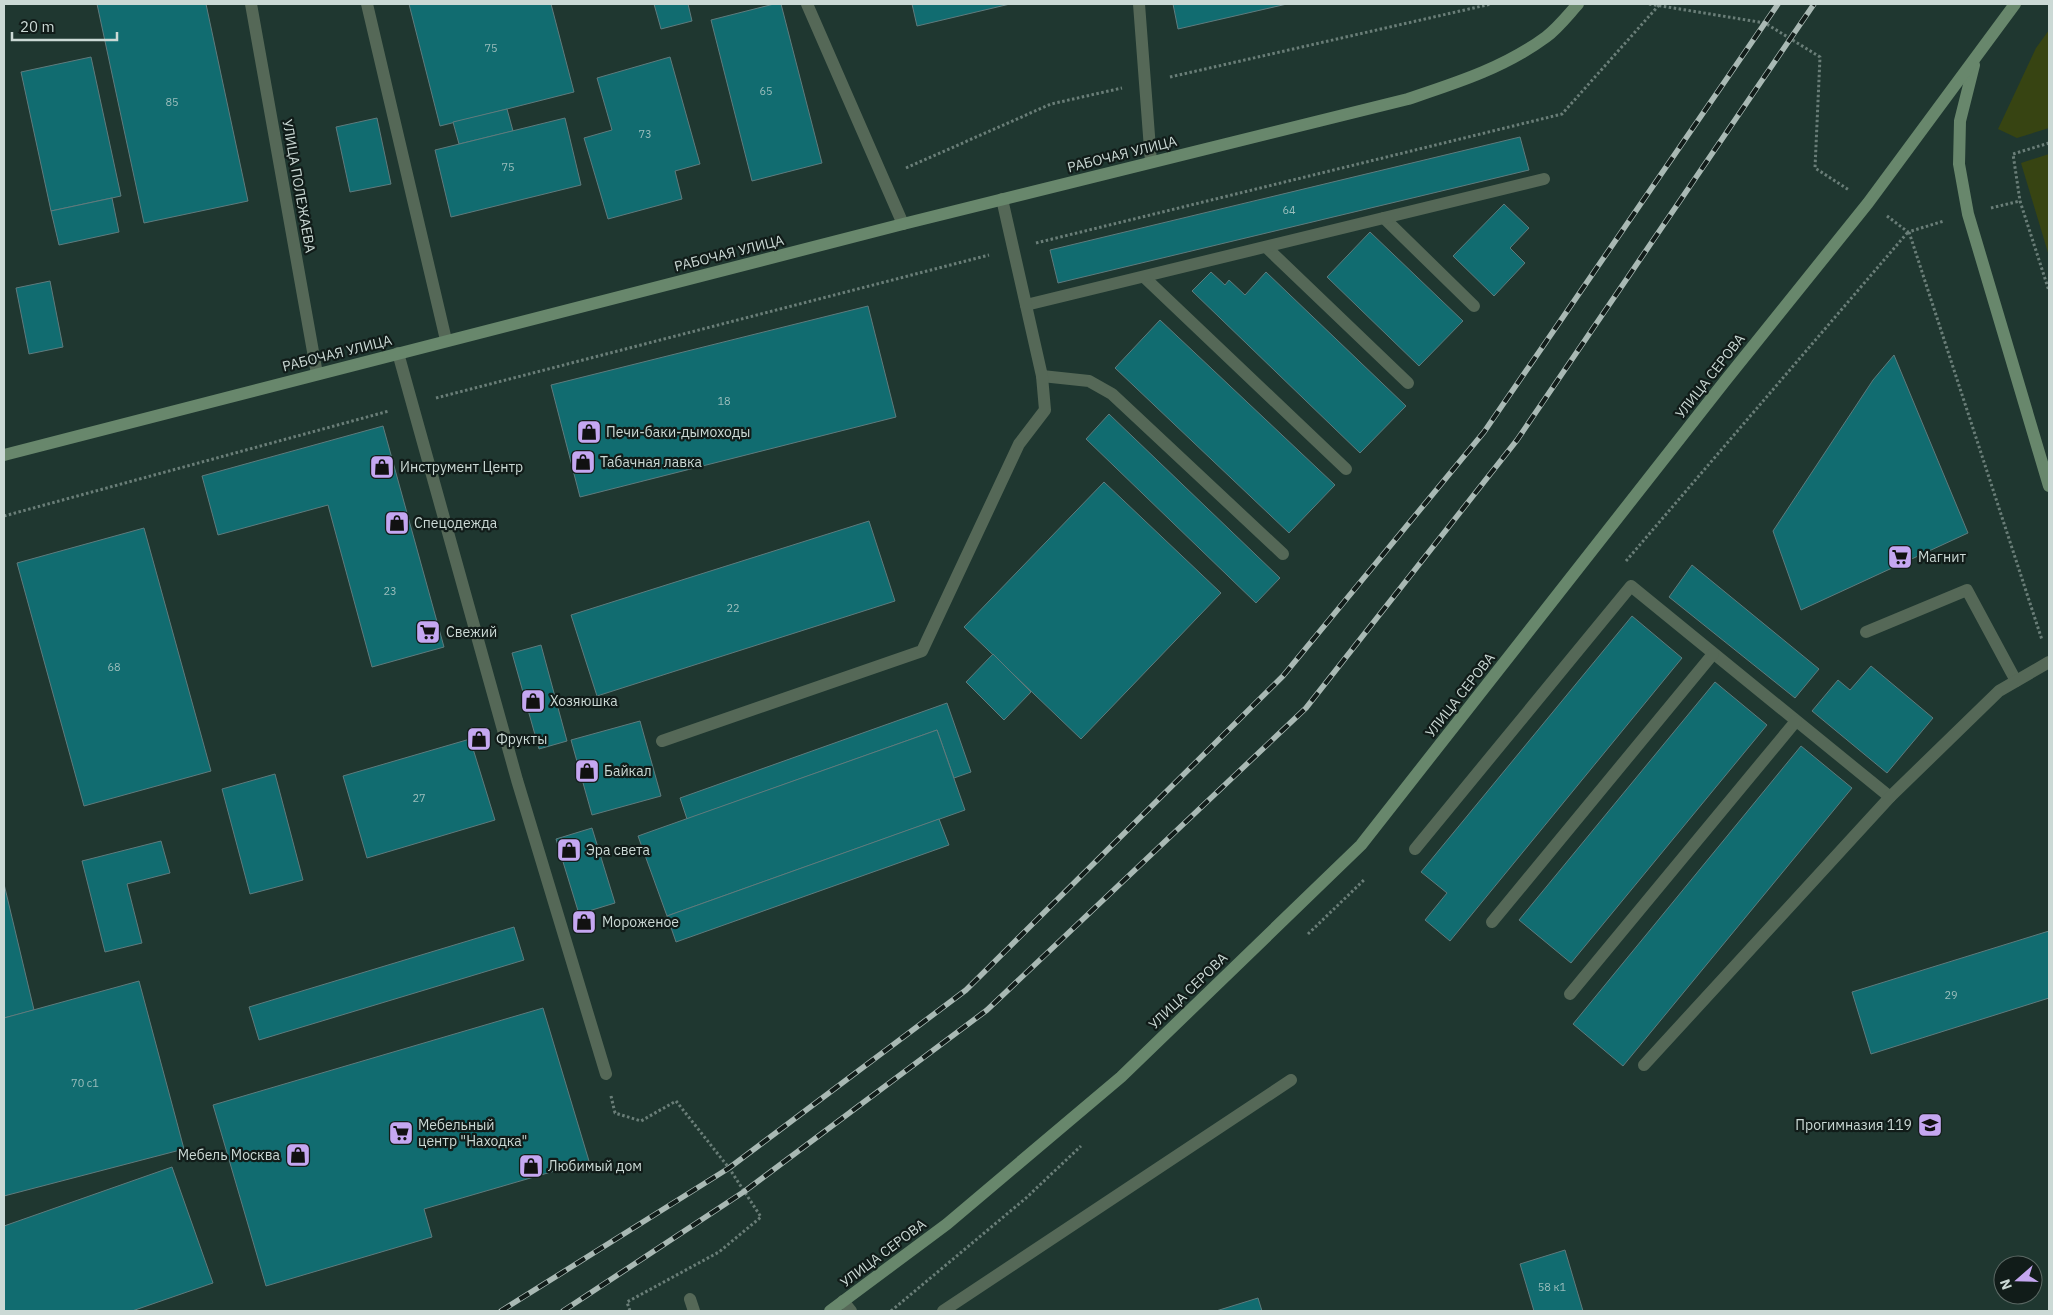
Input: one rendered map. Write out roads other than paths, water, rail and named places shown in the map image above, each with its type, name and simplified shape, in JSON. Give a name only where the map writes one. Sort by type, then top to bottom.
[{"type":"street","name":"УЛИЦА ПОЛЕЖАЕВА","points":[[251,4],[317,374]]},
{"type":"street","points":[[368,4],[446,340]]},
{"type":"street","points":[[807,4],[903,224]]},
{"type":"street","points":[[1139,4],[1151,162]]},
{"type":"street","name":"РАБОЧАЯ УЛИЦА","points":[[4,455],[903,224],[1408,99],[1463,81],[1509,61],[1547,36],[1578,4]]},
{"type":"street","name":"УЛИЦА СЕРОВА","points":[[830,1311],[847,1306],[1121,1077],[1361,845],[1725,381],[1868,203],[2015,4]]},
{"type":"street","points":[[1975,60],[1960,121],[1959,164],[1968,214],[2049,486]]},
{"type":"street","points":[[1026,305],[1544,179]]},
{"type":"street","points":[[662,741],[922,651],[1019,444],[1045,410],[1042,376],[1002,199]]},
{"type":"street","points":[[1384,218],[1474,306]]},
{"type":"street","points":[[1266,247],[1408,383]]},
{"type":"street","points":[[1144,277],[1346,469]]},
{"type":"street","points":[[398,353],[517,780],[606,1074]]},
{"type":"street","points":[[1042,376],[1089,382],[1112,394],[1283,554]]},
{"type":"street","points":[[1415,849],[1631,586],[1890,797]]},
{"type":"street","points":[[1866,632],[1967,590],[2016,681]]},
{"type":"street","points":[[1492,922],[1713,654]]},
{"type":"street","points":[[1644,1065],[1890,797],[1998,691],[2049,662]]},
{"type":"street","points":[[1570,994],[1796,721]]},
{"type":"street","points":[[943,1311],[1291,1080]]},
{"type":"railway","points":[[501,1311],[729,1168],[966,990],[1283,676],[1484,432],[1778,4]]},
{"type":"railway","points":[[563,1311],[745,1191],[987,1010],[1306,708],[1517,440],[1814,4]]},
{"type":"place","name":"Печи-баки-дымоходы","points":[[589,432]]},
{"type":"place","name":"Табачная лавка","points":[[583,462]]},
{"type":"place","name":"Инструмент Центр","points":[[382,467]]},
{"type":"place","name":"Спецодежда","points":[[397,523]]},
{"type":"place","name":"Магнит","points":[[1900,557]]},
{"type":"place","name":"Свежий","points":[[428,632]]},
{"type":"place","name":"Хозяюшка","points":[[533,701]]},
{"type":"place","name":"Фрукты","points":[[479,739]]},
{"type":"place","name":"Байкал","points":[[587,771]]},
{"type":"place","name":"Эра света","points":[[569,850]]},
{"type":"place","name":"Мороженое","points":[[584,922]]},
{"type":"place","name":"Прогимназия 119","points":[[1930,1125]]},
{"type":"place","name":"Мебельный центр \"Находка\"","points":[[401,1133]]},
{"type":"place","name":"Мебель Москва","points":[[298,1155]]},
{"type":"place","name":"Любимый дом","points":[[531,1166]]}]
